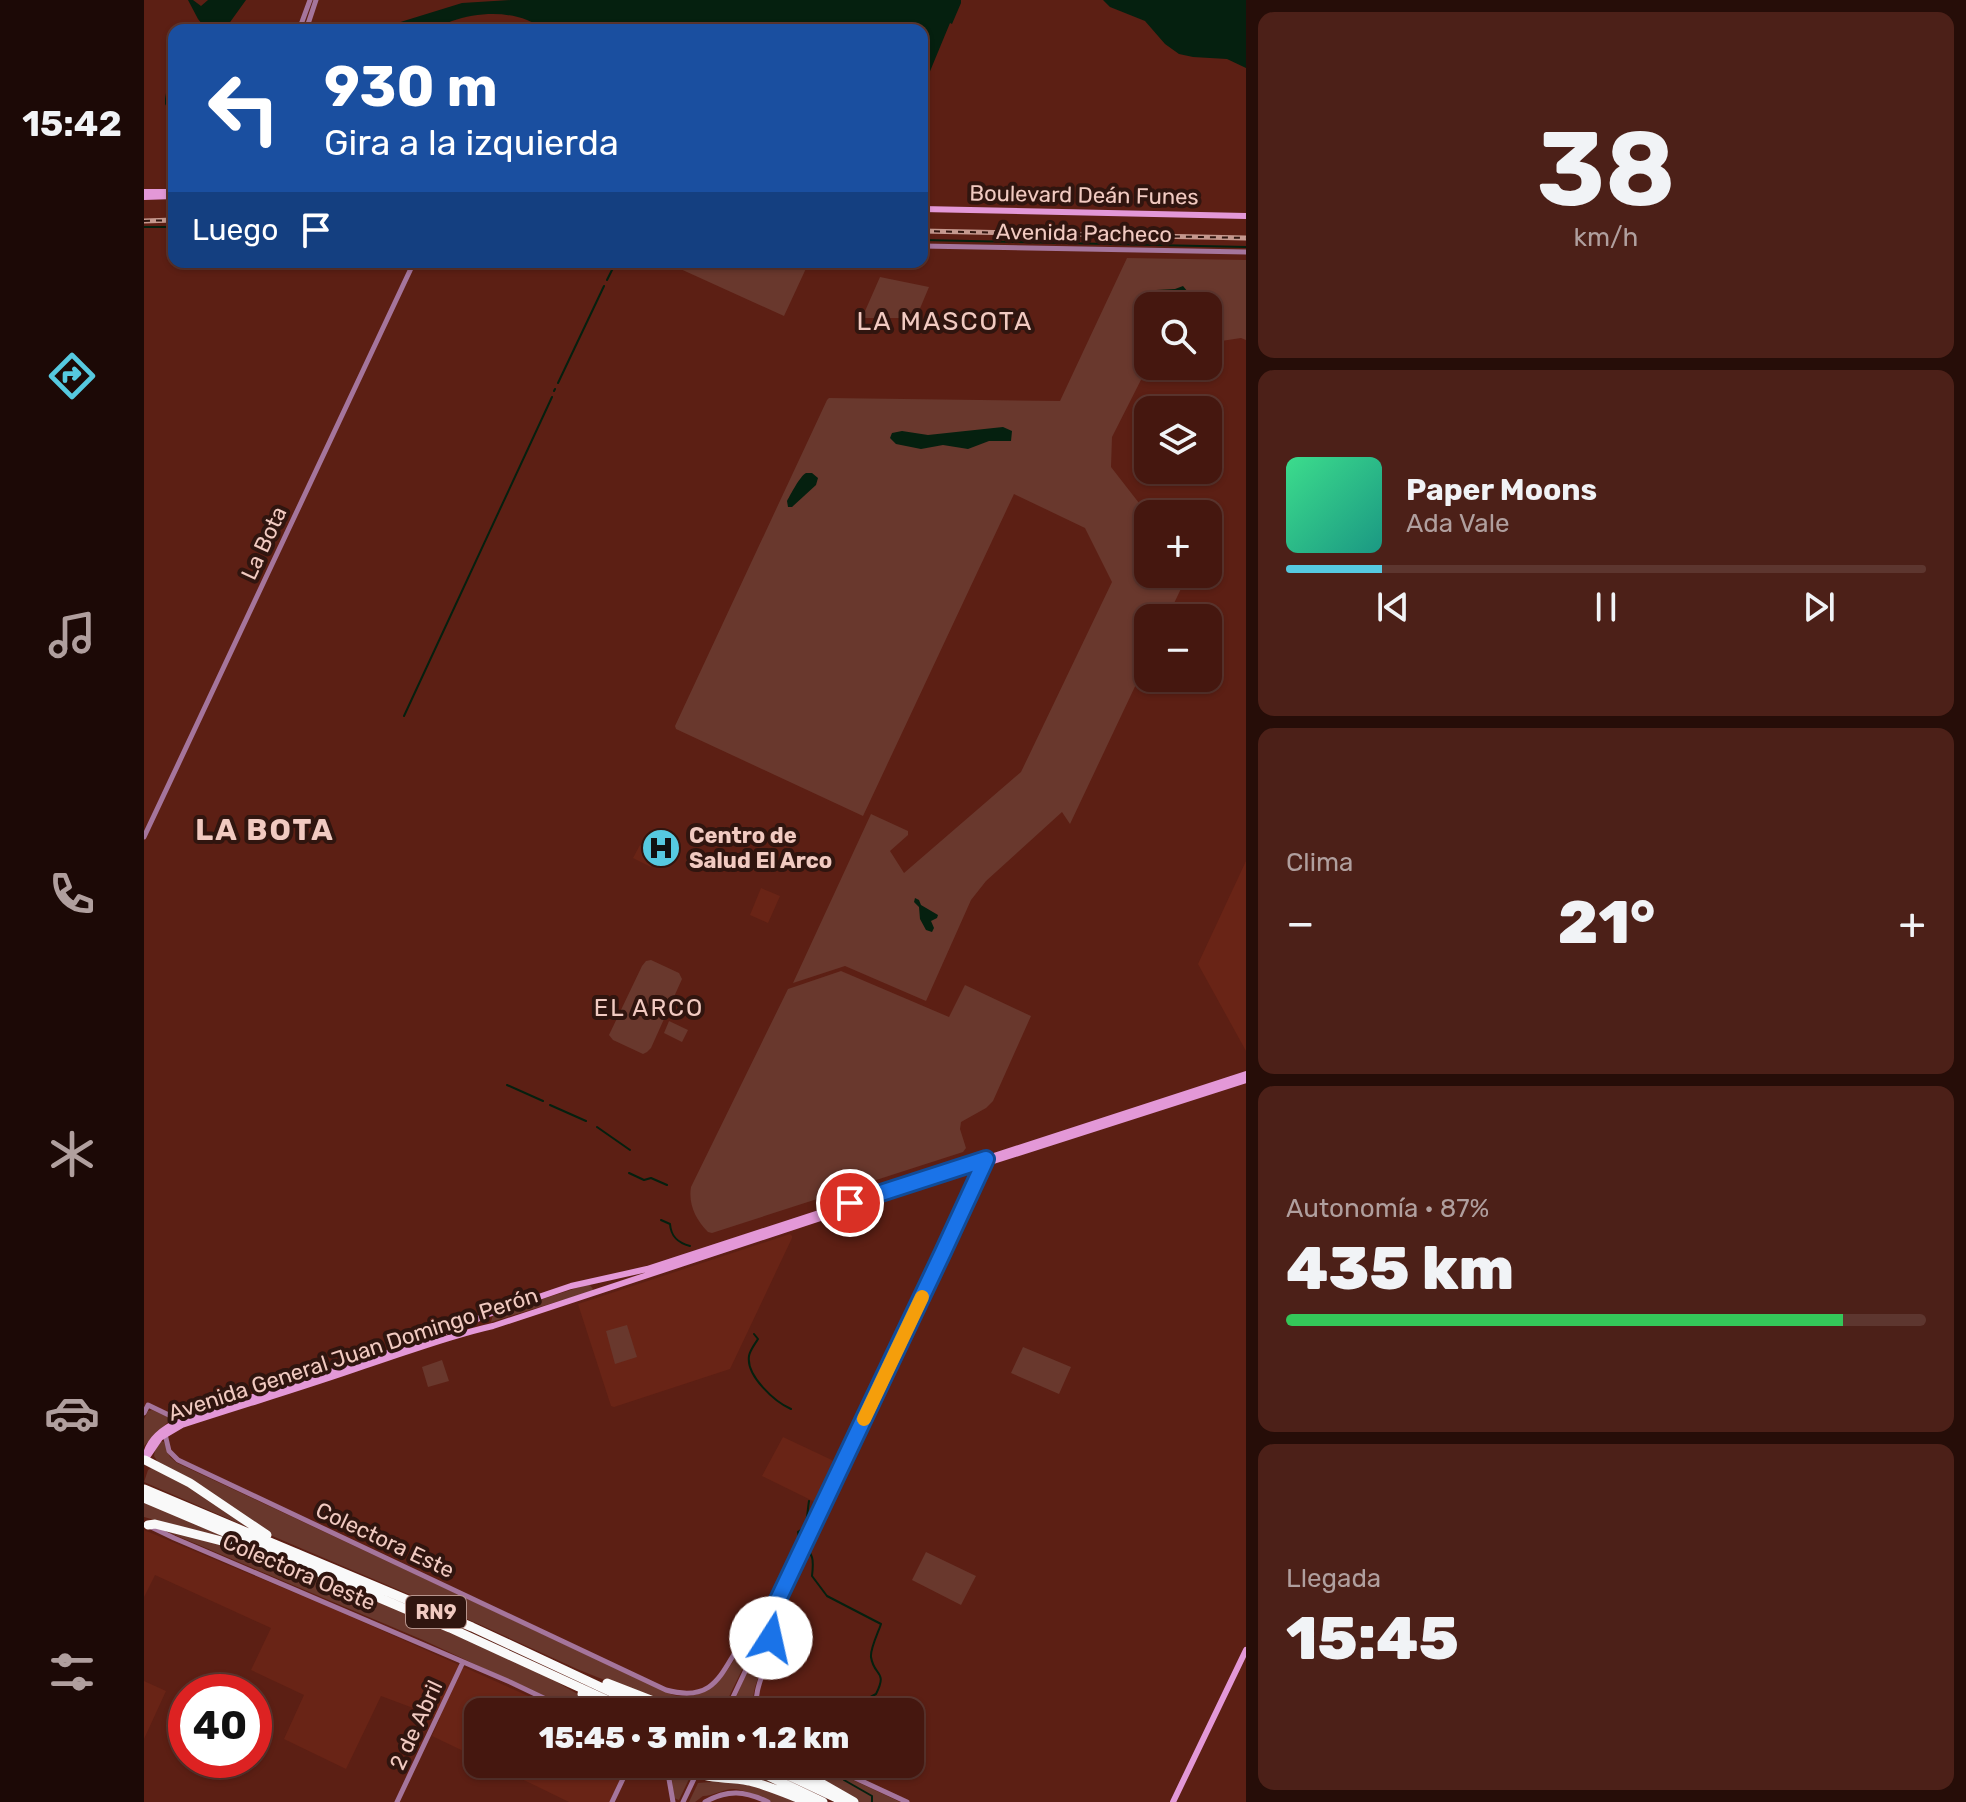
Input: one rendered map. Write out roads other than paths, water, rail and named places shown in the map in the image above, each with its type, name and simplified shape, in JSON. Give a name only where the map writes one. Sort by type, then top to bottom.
[{"type":"highway","points":[[144,1461],[179,1477],[312,1565]]},
{"type":"highway","name":"RN9","points":[[144,1489],[603,1698]]},
{"type":"highway","name":"RN9","points":[[144,1498],[558,1666],[625,1698]]},
{"type":"highway","points":[[146,1524],[312,1565]]},
{"type":"highway","points":[[558,1666],[645,1698]]},
{"type":"highway","points":[[541,1669],[590,1698]]},
{"type":"highway","points":[[712,1778],[749,1781],[808,1802]]},
{"type":"highway","points":[[772,1778],[823,1802]]},
{"type":"highway","points":[[794,1778],[845,1802]]},
{"type":"highway","points":[[812,1778],[854,1802]]},
{"type":"main road","points":[[144,194],[168,194]]},
{"type":"main road","name":"Boulevard Deán Funes","points":[[928,211],[1246,218]]},
{"type":"main road","name":"Avenida General Juan Domingo Perón","points":[[144,1461],[152,1441],[179,1424],[370,1359],[489,1314],[590,1281],[647,1269],[1246,1077]]},
{"type":"main road","name":"Avenida General Juan Domingo Perón","points":[[179,1424],[353,1370],[443,1338],[493,1326],[985,1162]]},
{"type":"main road","points":[[590,1281],[596,1285],[594,1293]]},
{"type":"main road","points":[[489,1314],[486,1321],[493,1326]]},
{"type":"main road","name":"Avenida General Juan Domingo Perón","points":[[144,1461],[164,1432]]},
{"type":"main road","points":[[144,1448],[152,1441]]},
{"type":"main road","points":[[1173,1802],[1246,1650]]},
{"type":"street","points":[[302,24],[313,0]]},
{"type":"street","points":[[307,24],[313,0]]},
{"type":"street","name":"Avenida Pacheco","points":[[928,246],[1246,252]]},
{"type":"street","name":"La Bota","points":[[144,837],[411,268]]},
{"type":"street","points":[[730,1698],[985,1162]]},
{"type":"street","points":[[144,1413],[148,1405],[179,1424]]},
{"type":"street","name":"Colectora Este","points":[[164,1432],[169,1451],[178,1460],[666,1690],[693,1694],[707,1688],[720,1677],[753,1629]]},
{"type":"street","name":"Colectora Oeste","points":[[146,1524],[542,1698]]},
{"type":"street","points":[[756,1698],[770,1653],[771,1638],[765,1627],[753,1629],[760,1637],[771,1638]]},
{"type":"street","name":"2 de Abril","points":[[397,1802],[463,1662]]},
{"type":"street","points":[[612,1802],[623,1778]]},
{"type":"street","points":[[669,1778],[672,1801]]},
{"type":"street","points":[[683,1802],[695,1778]]},
{"type":"street","points":[[855,1778],[907,1802]]},
{"type":"street","points":[[705,1802],[735,1791],[768,1802]]},
{"type":"waterway","points":[[144,227],[168,227]]},
{"type":"waterway","points":[[928,240],[1246,247]]},
{"type":"waterway","points":[[607,280],[613,268]]},
{"type":"waterway","points":[[558,383],[604,286]]},
{"type":"waterway","points":[[404,716],[552,397]]},
{"type":"waterway","points":[[507,1085],[543,1101]]},
{"type":"waterway","points":[[550,1105],[586,1121]]},
{"type":"waterway","points":[[597,1127],[630,1150]]},
{"type":"waterway","points":[[629,1173],[667,1185]]},
{"type":"waterway","points":[[661,1220],[670,1224],[676,1239],[690,1246]]},
{"type":"waterway","points":[[754,1334],[758,1339],[749,1356],[752,1372],[777,1401],[791,1409]]},
{"type":"waterway","points":[[809,1501],[806,1524],[798,1532],[800,1543],[812,1557],[812,1576],[827,1596],[881,1624],[871,1657],[881,1681],[876,1694],[869,1698]]},
{"type":"waterway","points":[[844,1778],[872,1796],[872,1802]]},
{"type":"railway","points":[[144,221],[168,220]]},
{"type":"railway","points":[[928,231],[1246,238]]},
{"type":"place","name":"Centro de Salud El Arco","points":[[661,848]]},
{"type":"district","name":"LA MASCOTA","points":[[945,321]]},
{"type":"district","name":"LA BOTA","points":[[265,830]]},
{"type":"district","name":"EL ARCO","points":[[649,1008]]}]
